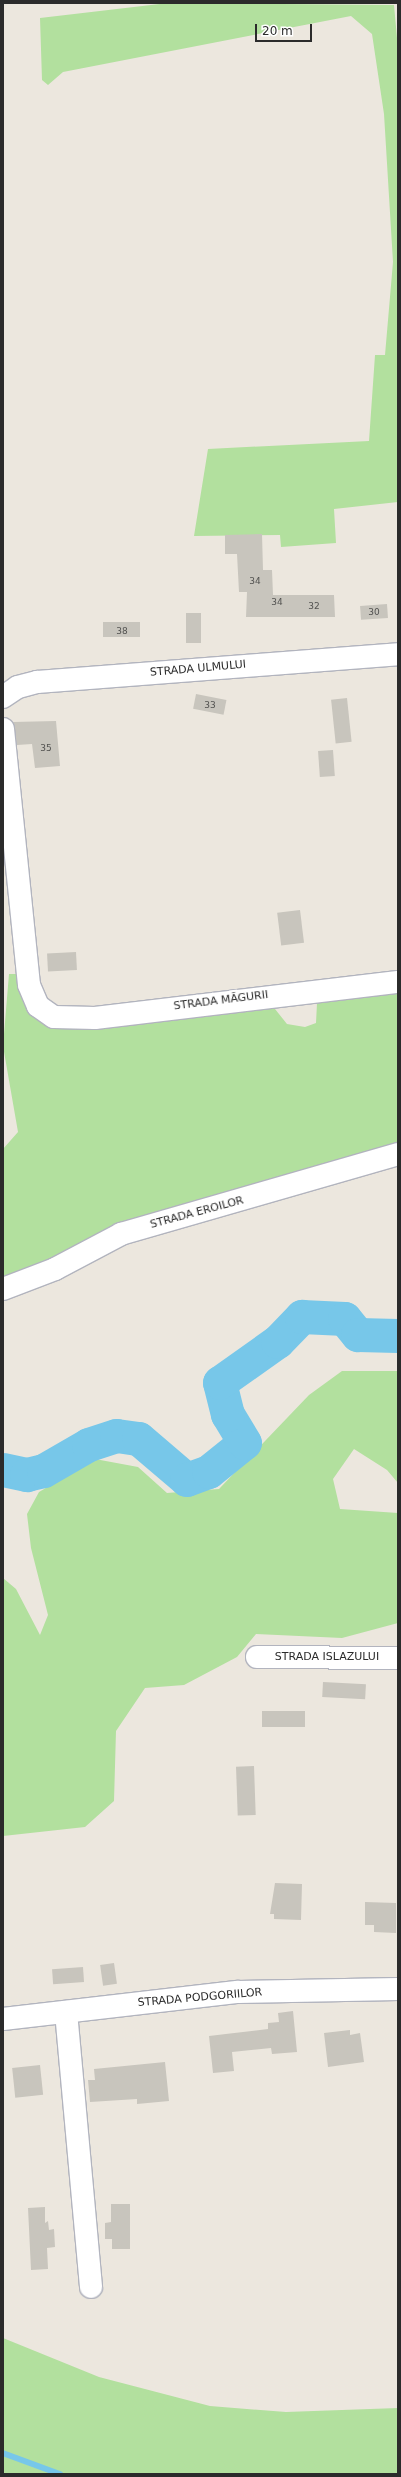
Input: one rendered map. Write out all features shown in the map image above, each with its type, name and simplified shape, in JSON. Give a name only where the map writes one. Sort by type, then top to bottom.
[{"type":"street","name":"STRADA ULMULUI","points":[[3,697],[18,687],[37,682],[398,654]]},
{"type":"street","name":"STRADA MĂGURII","points":[[3,729],[29,985],[34,1000],[46,1012],[63,1020],[95,1018],[398,982]]},
{"type":"street","name":"STRADA EROILOR","points":[[3,1289],[55,1268],[121,1234],[398,1154]]},
{"type":"street","name":"STRADA ISLAZULUI","points":[[256,1657],[398,1658]]},
{"type":"street","name":"STRADA PODGORIILOR","points":[[3,2019],[238,1992],[398,1989]]},
{"type":"street","points":[[66,2012],[91,2287]]},
{"type":"green space","points":[[168,3],[394,5],[398,49],[398,502],[334,509],[336,543],[281,547],[280,535],[194,536],[208,449],[369,441],[375,355],[385,355],[393,262],[384,114],[372,34],[351,16],[63,72],[48,85],[42,80],[40,18]]},
{"type":"green space","points":[[9,974],[19,974],[34,1013],[261,1005],[275,1009],[287,1024],[305,1027],[316,1023],[317,1003],[325,997],[398,988],[398,1144],[3,1282],[3,1149],[18,1132],[3,1046]]},
{"type":"green space","points":[[342,1371],[398,1371],[398,1483],[387,1470],[354,1449],[333,1479],[340,1509],[398,1513],[398,1623],[342,1638],[256,1634],[237,1657],[184,1685],[145,1688],[116,1731],[114,1801],[85,1827],[3,1836],[3,1578],[16,1589],[40,1635],[48,1615],[31,1548],[27,1514],[39,1492],[95,1459],[138,1467],[167,1493],[219,1489],[309,1395]]},
{"type":"green space","points":[[3,2338],[99,2377],[210,2406],[286,2412],[398,2408],[398,2474],[3,2474]]},
{"type":"building","points":[[262,534],[263,570],[272,570],[273,595],[334,595],[335,617],[246,617],[247,592],[239,592],[237,554],[225,554],[225,535]]},
{"type":"building","points":[[387,604],[388,618],[361,620],[360,606]]},
{"type":"building","points":[[186,613],[201,613],[201,643],[186,643]]},
{"type":"building","points":[[103,622],[140,622],[140,637],[103,637]]},
{"type":"building","points":[[196,694],[226,700],[224,715],[193,709]]},
{"type":"building","points":[[347,698],[352,742],[336,743],[331,700]]},
{"type":"building","points":[[56,721],[60,766],[35,768],[32,744],[17,745],[13,722]]},
{"type":"building","points":[[333,750],[335,776],[320,777],[318,751]]},
{"type":"building","points":[[300,910],[304,943],[281,946],[277,913]]},
{"type":"building","points":[[76,952],[77,970],[48,971],[47,954]]},
{"type":"building","points":[[323,1682],[366,1684],[365,1699],[322,1697]]},
{"type":"building","points":[[262,1711],[305,1711],[305,1727],[262,1727]]},
{"type":"building","points":[[254,1766],[256,1815],[238,1816],[236,1767]]},
{"type":"building","points":[[275,1883],[302,1884],[301,1920],[274,1919],[274,1914],[270,1914]]},
{"type":"building","points":[[365,1902],[396,1903],[396,1933],[374,1932],[374,1925],[365,1925]]},
{"type":"building","points":[[114,1963],[117,1984],[103,1986],[100,1965]]},
{"type":"building","points":[[83,1967],[84,1982],[53,1984],[52,1969]]},
{"type":"building","points":[[293,2011],[297,2052],[272,2054],[271,2048],[232,2052],[234,2071],[213,2073],[209,2036],[268,2029],[268,2023],[279,2022],[278,2013]]},
{"type":"building","points":[[350,2030],[350,2035],[360,2033],[364,2062],[328,2067],[324,2033]]},
{"type":"building","points":[[165,2062],[169,2101],[137,2104],[137,2099],[90,2102],[88,2080],[95,2080],[94,2069]]},
{"type":"building","points":[[40,2065],[43,2095],[15,2098],[12,2068]]},
{"type":"building","points":[[111,2204],[130,2204],[130,2249],[112,2249],[112,2239],[105,2239],[105,2223],[111,2222]]},
{"type":"building","points":[[45,2207],[45,2223],[48,2221],[49,2230],[54,2229],[55,2247],[47,2248],[48,2269],[31,2270],[28,2208]]},
{"type":"waterway","points":[[3,1470],[27,1475],[44,1471],[89,1445],[117,1436],[139,1439],[187,1480],[209,1472],[245,1443],[228,1415],[220,1383],[278,1342],[302,1317],[345,1319],[358,1335],[398,1336]]},
{"type":"waterway","points":[[3,2453],[60,2474]]}]
